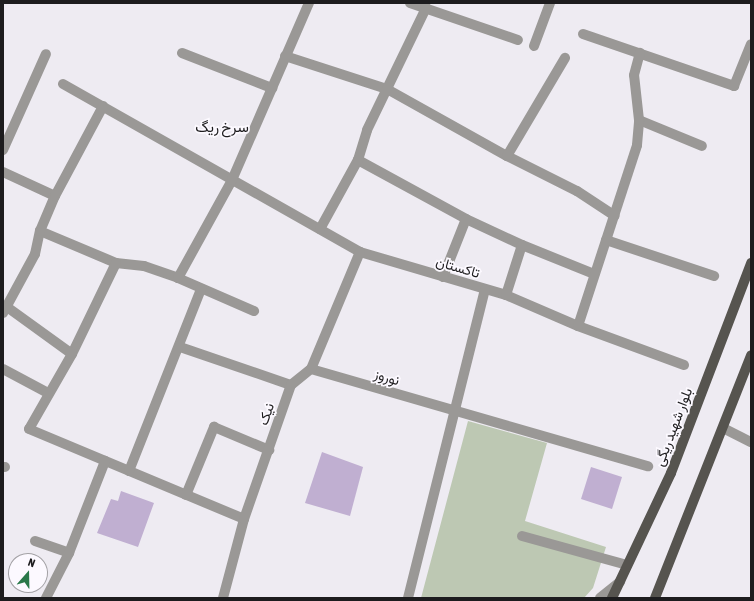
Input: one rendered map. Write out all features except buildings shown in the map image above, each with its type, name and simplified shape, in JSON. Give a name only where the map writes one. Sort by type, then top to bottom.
[{"type":"main road","name":"بلوار شهید ریگی","points":[[612,598],[671,473],[751,263]]},
{"type":"main road","points":[[657,598],[751,354]]},
{"type":"street","points":[[178,278],[232,180],[309,3]]},
{"type":"street","points":[[410,3],[518,40]]},
{"type":"street","points":[[534,46],[550,3]]},
{"type":"street","points":[[320,229],[358,160],[367,130],[426,8]]},
{"type":"street","points":[[583,34],[734,86],[751,44]]},
{"type":"street","points":[[182,53],[272,88]]},
{"type":"street","points":[[578,326],[637,145],[639,120],[634,75],[640,53]]},
{"type":"street","points":[[3,150],[46,54]]},
{"type":"street","points":[[285,56],[387,89],[507,156],[577,191],[615,216]]},
{"type":"street","points":[[507,156],[565,58]]},
{"type":"street","name":"تاکستان","points":[[63,84],[360,252],[506,295],[578,326],[684,365]]},
{"type":"street","points":[[72,354],[5,310],[35,254],[40,231],[55,196],[103,106]]},
{"type":"street","points":[[639,120],[702,146]]},
{"type":"street","points":[[358,160],[466,219],[522,245],[594,274]]},
{"type":"street","points":[[3,172],[55,196]]},
{"type":"street","points":[[443,277],[466,219]]},
{"type":"street","points":[[40,231],[116,263],[144,266],[178,278],[254,311]]},
{"type":"street","points":[[606,240],[714,276]]},
{"type":"street","points":[[506,295],[522,245]]},
{"type":"street","points":[[180,346],[291,385],[311,369],[360,252]]},
{"type":"street","points":[[116,263],[72,354],[48,393],[29,429],[244,519]]},
{"type":"street","points":[[129,471],[180,346],[201,289]]},
{"type":"street","points":[[408,598],[485,289]]},
{"type":"street","points":[[3,369],[48,393]]},
{"type":"street","name":"نوروز","points":[[311,369],[455,412],[648,466]]},
{"type":"street","name":"نیک","points":[[223,598],[244,519],[291,385]]},
{"type":"street","points":[[186,495],[214,427],[269,450]]},
{"type":"street","points":[[723,428],[751,442]]},
{"type":"street","points":[[46,598],[69,552],[105,461]]},
{"type":"street","points":[[522,536],[627,565]]},
{"type":"street","points":[[35,541],[69,552]]},
{"type":"street","points":[[600,598],[620,582]]},
{"type":"green space","points":[[468,421],[547,443],[525,521],[606,547],[593,588],[584,598],[421,598]]},
{"type":"district","name":"سرخ ریگ","points":[[222,127]]}]
